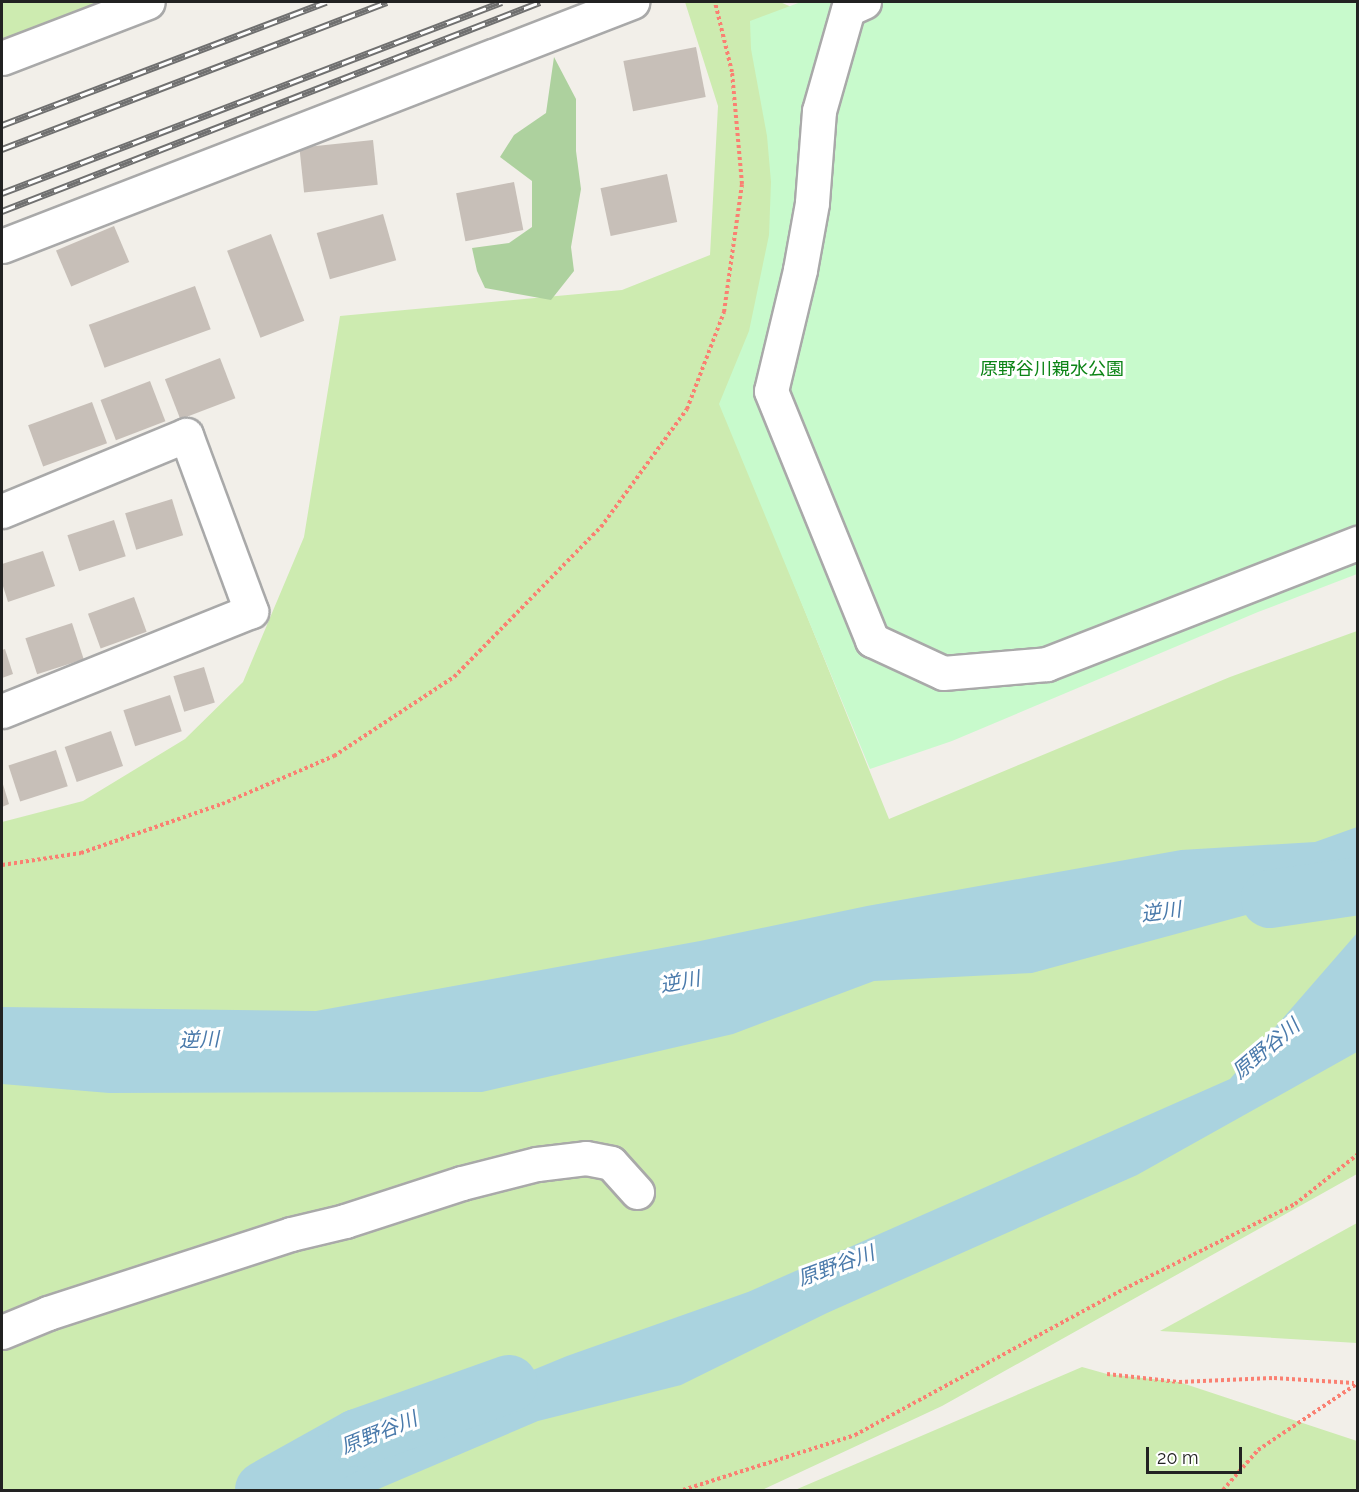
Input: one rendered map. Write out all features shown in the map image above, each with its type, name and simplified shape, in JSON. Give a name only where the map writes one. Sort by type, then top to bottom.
[{"type":"street","points":[[2,58],[148,2]]},
{"type":"street","points":[[2,246],[632,2]]},
{"type":"street","points":[[846,4],[819,111],[812,203],[800,270],[771,391],[873,640],[943,673],[1047,664],[1358,543]]},
{"type":"street","points":[[2,511],[186,435],[251,611],[2,711]]},
{"type":"street","points":[[2,1332],[59,1310],[291,1234],[345,1221],[462,1182],[537,1164],[586,1158],[611,1163],[637,1192]]},
{"type":"path","points":[[2,865],[81,853],[222,804],[334,756],[454,677],[601,527],[687,409],[724,312],[742,184],[732,72],[715,2]]},
{"type":"path","points":[[683,1491],[855,1435],[1124,1289],[1294,1204],[1358,1154]]},
{"type":"path","points":[[1107,1374],[1179,1382],[1274,1378],[1356,1383]]},
{"type":"path","points":[[1223,1491],[1258,1450],[1356,1383]]},
{"type":"green space","points":[[2,2],[101,2],[2,46]]},
{"type":"green space","points":[[685,2],[780,2],[803,12],[786,242],[729,423],[889,819],[1230,677],[1357,631],[1357,1174],[942,1406],[762,1490],[2,1490],[2,822],[83,801],[185,739],[243,682],[304,537],[340,316],[622,290],[710,255],[718,106]]},
{"type":"green space","name":"原野谷川親水公園","points":[[801,2],[1357,2],[1357,574],[1258,612],[952,741],[870,769],[719,404],[749,331],[769,235],[771,182],[767,136],[751,49],[750,21]]},
{"type":"green space","points":[[554,57],[576,99],[576,151],[581,189],[571,247],[574,271],[551,300],[485,288],[477,271],[472,248],[509,243],[532,227],[532,181],[500,157],[514,135],[546,113]]},
{"type":"green space","points":[[1357,1223],[1357,1343],[1160,1331]]},
{"type":"green space","points":[[1082,1367],[1107,1374],[1179,1382],[1357,1441],[1357,1490],[795,1490]]},
{"type":"water","points":[[1357,827],[1357,885],[1032,973],[874,981],[733,1034],[482,1092],[109,1093],[2,1084],[2,1007],[316,1011],[700,941],[867,906],[1181,850],[1315,842]]},
{"type":"water","points":[[1357,933],[1357,1052],[1137,1175],[827,1313],[681,1385],[538,1421],[376,1490],[241,1490],[567,1356],[748,1292],[1230,1079]]},
{"type":"building","points":[[696,47],[706,97],[633,111],[623,61]]},
{"type":"building","points":[[373,140],[378,185],[304,192],[299,148]]},
{"type":"building","points":[[667,174],[677,222],[611,236],[600,188]]},
{"type":"building","points":[[514,182],[523,230],[465,241],[456,193]]},
{"type":"building","points":[[383,214],[396,260],[330,279],[317,233]]},
{"type":"building","points":[[114,226],[129,262],[71,287],[56,251]]},
{"type":"building","points":[[271,234],[304,321],[260,338],[227,251]]},
{"type":"building","points":[[195,286],[211,329],[105,368],[89,325]]},
{"type":"building","points":[[220,358],[235,398],[180,419],[165,379]]},
{"type":"building","points":[[150,381],[165,421],[116,440],[101,400]]},
{"type":"building","points":[[92,402],[107,443],[43,467],[28,425]]},
{"type":"building","points":[[172,499],[183,535],[136,550],[125,513]]},
{"type":"building","points":[[114,520],[126,556],[79,571],[67,535]]},
{"type":"building","points":[[43,551],[55,586],[8,602],[2,583],[2,564]]},
{"type":"building","points":[[134,597],[147,632],[101,649],[88,614]]},
{"type":"building","points":[[72,623],[84,659],[37,674],[25,638]]},
{"type":"building","points":[[5,649],[13,674],[2,678],[2,650]]},
{"type":"building","points":[[204,667],[215,702],[184,712],[173,676]]},
{"type":"building","points":[[170,695],[182,731],[135,746],[123,710]]},
{"type":"building","points":[[111,731],[123,766],[77,782],[65,747]]},
{"type":"building","points":[[56,750],[68,786],[20,802],[8,765]]},
{"type":"building","points":[[2,781],[9,804],[2,807]]},
{"type":"waterway","name":"逆川","points":[[1270,899],[1358,886]]},
{"type":"waterway","name":"原野谷川","points":[[264,1490],[357,1438],[509,1384]]},
{"type":"railway","points":[[2,125],[326,2]]},
{"type":"railway","points":[[2,149],[387,2]]},
{"type":"railway","points":[[2,193],[502,2]]},
{"type":"railway","points":[[2,211],[540,2]]}]
